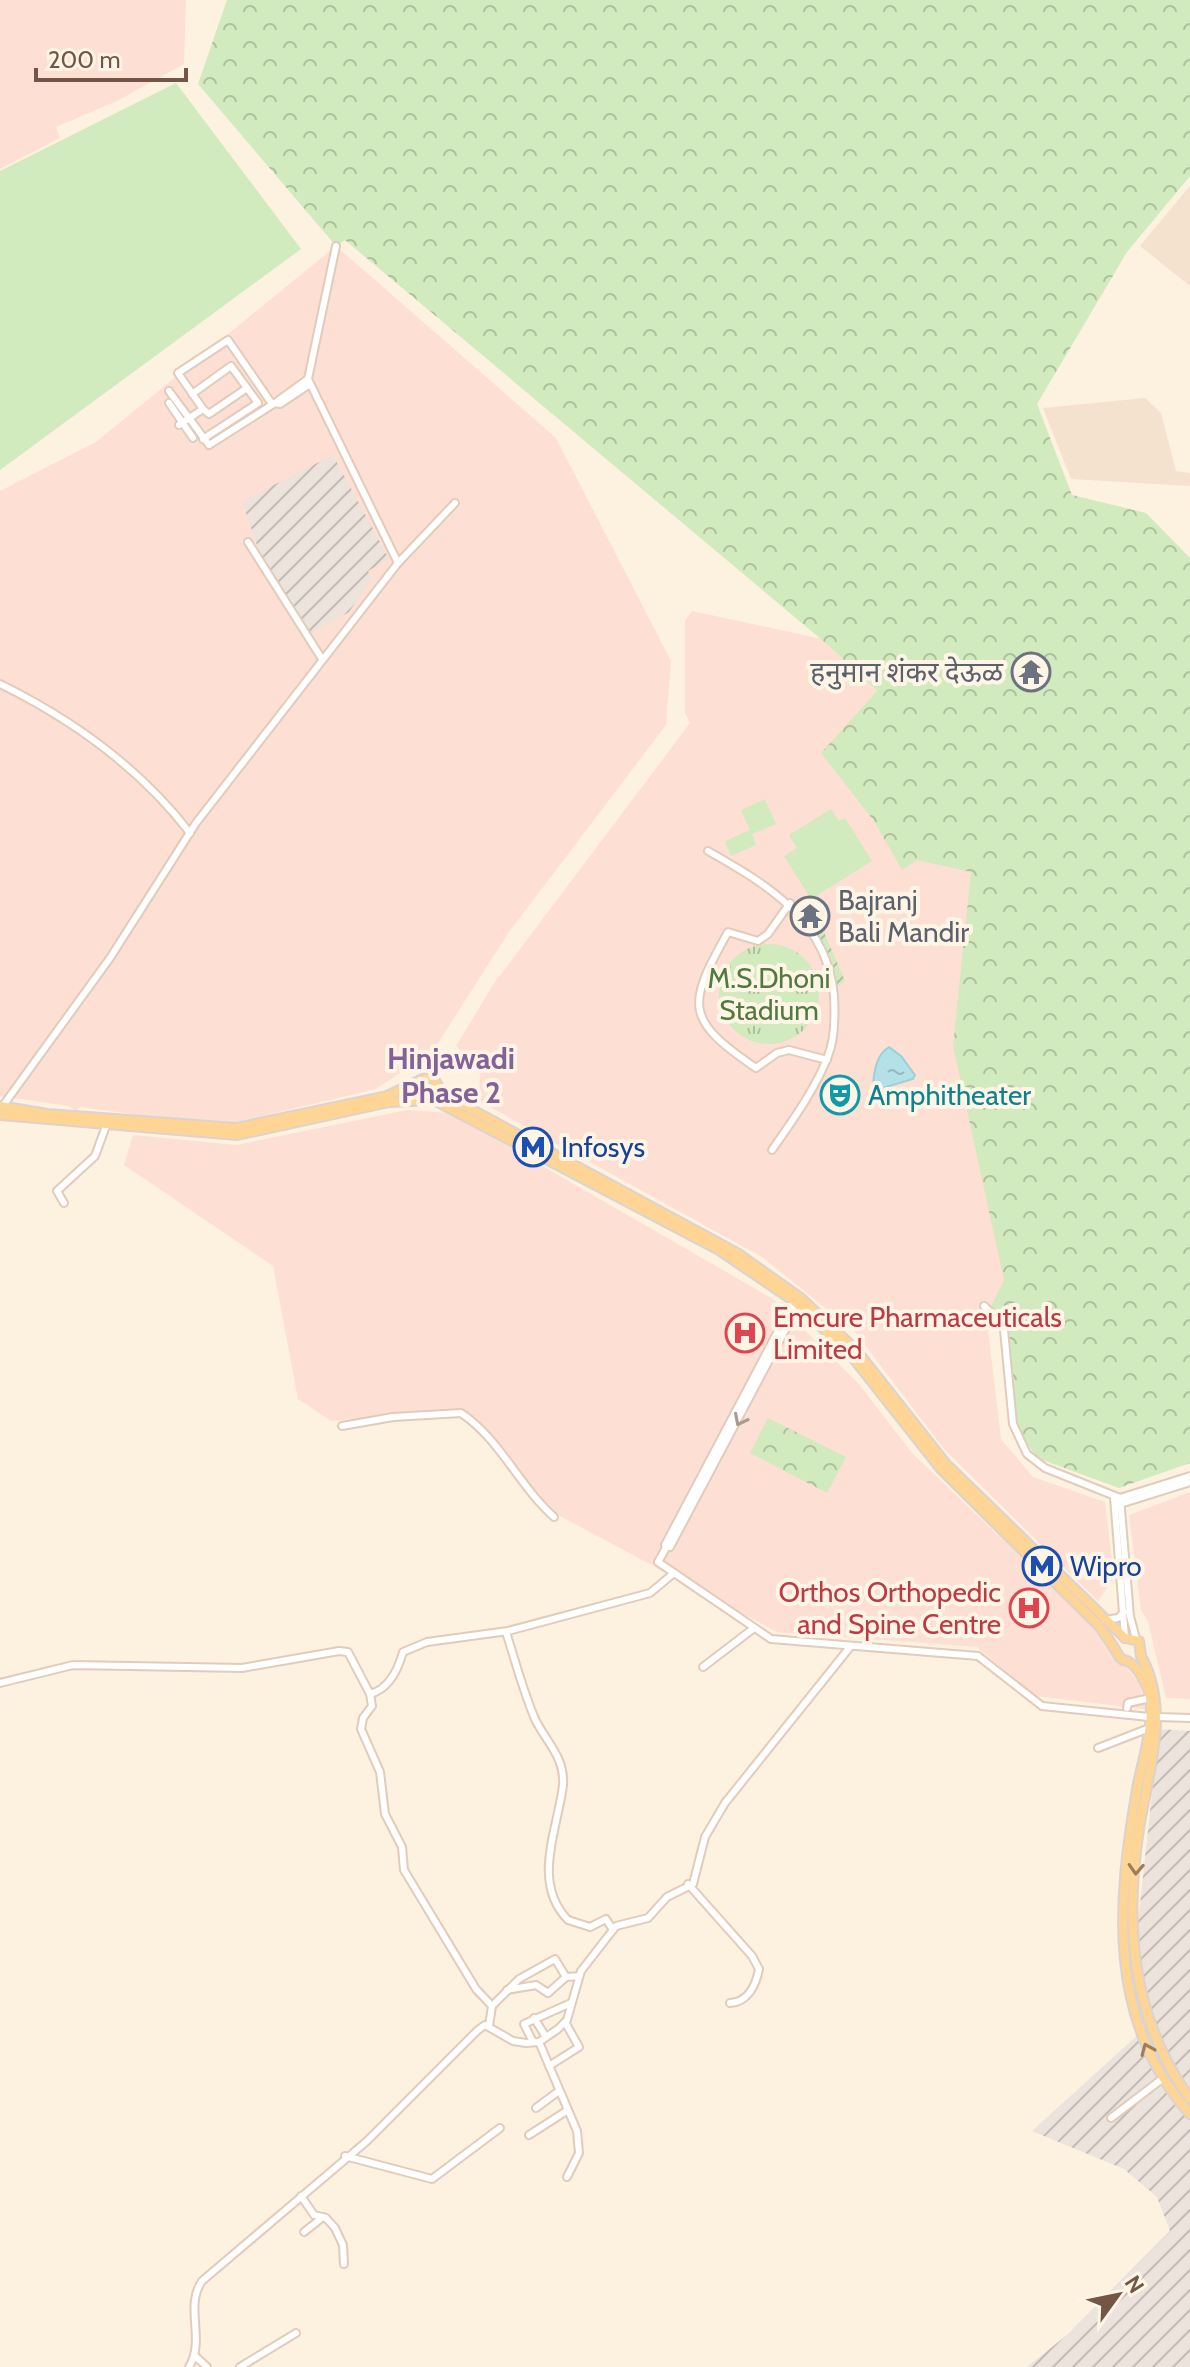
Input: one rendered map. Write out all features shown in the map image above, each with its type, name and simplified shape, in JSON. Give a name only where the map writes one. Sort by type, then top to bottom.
[{"type":"main road","points":[[0,1110],[222,1132],[387,1096],[431,1078],[440,1089],[734,1259],[798,1300],[856,1350],[952,1472],[1105,1620],[1125,1638],[1136,1639],[1142,1647],[1141,1656],[1154,1684],[1154,1717],[1137,1844],[1135,1955],[1148,2024],[1163,2057],[1190,2099]]},
{"type":"main road","points":[[418,1083],[417,1092],[422,1099]]},
{"type":"main road","points":[[434,1100],[440,1089]]},
{"type":"main road","points":[[0,1110],[106,1126],[251,1133],[389,1102],[434,1100],[557,1159]]},
{"type":"main road","points":[[798,1300],[851,1355],[941,1469],[1099,1626],[1122,1659],[1131,1662],[1146,1683],[1154,1717],[1147,1729],[1126,1856],[1125,1972],[1137,2024],[1162,2079],[1190,2114]]},
{"type":"main road","points":[[1117,1651],[1125,1638]]},
{"type":"main road","points":[[1131,1662],[1141,1656]]},
{"type":"street","points":[[336,246],[309,382],[398,563]]},
{"type":"street","points":[[247,388],[209,414],[178,373],[226,341],[274,404]]},
{"type":"street","points":[[235,371],[246,364]]},
{"type":"street","points":[[192,394],[229,367],[257,404],[203,439]]},
{"type":"street","points":[[184,422],[209,445],[274,404],[280,404],[309,382]]},
{"type":"street","points":[[169,391],[173,405],[193,438]]},
{"type":"street","points":[[184,422],[203,409]]},
{"type":"street","points":[[231,421],[235,429]]},
{"type":"street","points":[[0,1110],[110,958],[190,833],[398,563],[455,503]]},
{"type":"street","points":[[248,542],[322,659]]},
{"type":"street","points":[[0,684],[110,750],[143,779],[190,833]]},
{"type":"street","points":[[708,851],[790,903],[807,921],[821,946],[832,980],[835,1012],[827,1060],[772,1150]]},
{"type":"street","points":[[790,903],[768,934],[758,941],[728,932],[697,992],[701,1010],[707,1030],[756,1068],[777,1053],[789,1050],[827,1060]]},
{"type":"street","points":[[64,1203],[57,1191],[95,1156],[106,1126]]},
{"type":"street","points":[[798,1300],[670,1547],[667,1546],[658,1562],[771,1639],[978,1656],[1042,1706],[1190,1718]]},
{"type":"street","points":[[984,1306],[1000,1321],[1004,1330],[1011,1415],[1017,1437],[1027,1454],[1045,1468],[1117,1501],[1190,1479]]},
{"type":"street","points":[[342,1426],[393,1417],[461,1413],[476,1424],[527,1490],[554,1517]]},
{"type":"street","points":[[1117,1501],[1125,1638]]},
{"type":"street","points":[[1117,1501],[1130,1616],[1136,1639]]},
{"type":"street","points":[[370,1694],[378,1692],[398,1671],[403,1652],[427,1642],[506,1632],[650,1593],[674,1573]]},
{"type":"street","points":[[1105,1620],[1118,1618],[1124,1612]]},
{"type":"street","points":[[703,1667],[754,1628]]},
{"type":"street","points":[[506,1632],[536,1720],[559,1756],[563,1786],[552,1838],[550,1884],[568,1920],[590,1927],[606,1919],[613,1930]]},
{"type":"street","points":[[489,2026],[513,2041],[536,2042],[565,2022],[579,1976],[613,1930],[648,1918],[667,1897],[693,1884],[705,1837],[725,1803],[850,1647]]},
{"type":"street","points":[[0,1683],[73,1665],[242,1668],[348,1652],[370,1694],[372,1706],[363,1718],[361,1729],[380,1772],[385,1814],[402,1847],[404,1870],[476,1989],[492,2006]]},
{"type":"street","points":[[1127,1708],[1128,1703],[1150,1698]]},
{"type":"street","points":[[1098,1748],[1147,1729]]},
{"type":"street","points":[[688,1884],[752,1956],[759,1969],[751,1991],[739,2002],[730,2003]]},
{"type":"street","points":[[489,2026],[492,2006],[523,1976],[555,1959],[566,1977]]},
{"type":"street","points":[[507,1990],[536,1985],[548,1993],[566,1977],[579,1976]]},
{"type":"street","points":[[567,2177],[579,2153],[577,2131],[549,2066],[524,2024],[571,2003]]},
{"type":"street","points":[[534,2018],[546,2037]]},
{"type":"street","points":[[549,2066],[579,2047],[565,2022]]},
{"type":"street","points":[[189,2367],[198,2340],[194,2300],[197,2288],[399,2110],[478,2030],[489,2026]]},
{"type":"street","points":[[1111,2118],[1162,2079]]},
{"type":"street","points":[[536,2108],[559,2091]]},
{"type":"street","points":[[529,2135],[568,2110]]},
{"type":"street","points":[[345,2156],[432,2179],[500,2128]]},
{"type":"street","points":[[301,2196],[314,2215],[323,2217],[341,2238],[344,2264]]},
{"type":"street","points":[[304,2232],[323,2217]]},
{"type":"street","points":[[240,2367],[296,2333]]},
{"type":"street","points":[[195,2356],[207,2367]]},
{"type":"shaded area","points":[[0,0],[186,0],[184,64],[117,101],[56,127],[60,138],[0,169]]},
{"type":"shaded area","points":[[1190,186],[1190,286],[1140,246]]},
{"type":"shaded area","points":[[336,246],[556,438],[671,661],[666,725],[509,932],[433,1051],[376,1089],[220,1126],[80,1107],[76,1111],[68,1106],[0,1096],[0,491],[96,442]]},
{"type":"shaded area","points":[[1145,398],[1161,413],[1176,471],[1190,473],[1190,486],[1071,479],[1043,408]]},
{"type":"shaded area","points":[[333,455],[389,559],[368,571],[372,579],[349,612],[310,634],[261,557],[242,501]]},
{"type":"shaded area","points":[[692,611],[822,639],[911,724],[965,792],[1007,1280],[987,1321],[1001,1439],[1033,1477],[1105,1502],[1114,1578],[1098,1601],[944,1449],[855,1332],[762,1257],[479,1101],[480,1075],[473,1062],[456,1046],[493,985],[690,723],[685,713],[685,621]]},
{"type":"shaded area","points":[[407,1110],[451,1113],[773,1299],[858,1383],[912,1453],[1081,1614],[1140,1684],[1145,1709],[1035,1696],[977,1647],[777,1632],[556,1514],[456,1410],[331,1421],[298,1399],[273,1266],[124,1165],[133,1135],[236,1145]]},
{"type":"shaded area","points":[[1190,1492],[1190,1699],[1166,1698],[1148,1621],[1141,1610],[1129,1515]]},
{"type":"shaded area","points":[[1159,1729],[1190,1731],[1190,2367],[1027,2367],[1067,2335],[1170,2231],[1157,2197],[1124,2169],[1032,2131],[1151,2023],[1140,1994],[1137,1932]]},
{"type":"green space","points":[[227,0],[1190,0],[1190,176],[1127,252],[1037,404],[1072,495],[1146,513],[1190,558],[1190,1463],[1119,1488],[1037,1458],[1017,1429],[1008,1332],[991,1306],[1004,1280],[953,1046],[971,872],[917,860],[902,870],[874,821],[821,753],[877,691],[828,645],[345,240],[336,246],[198,84]]},
{"type":"green space","points":[[176,83],[301,249],[0,470],[0,171]]},
{"type":"green space","points":[[765,799],[776,824],[752,834],[756,845],[731,856],[725,841],[750,830],[741,810]]},
{"type":"green space","points":[[831,809],[839,821],[845,818],[872,861],[811,899],[784,856],[797,848],[789,835]]},
{"type":"green space","points":[[814,909],[845,981],[833,989],[822,949],[802,916]]},
{"type":"green space","name":"M.S.Dhoni Stadium","points":[[769,944],[788,948],[805,958],[815,975],[819,994],[815,1013],[805,1030],[788,1040],[769,1044],[750,1040],[733,1030],[723,1013],[719,994],[723,975],[733,958],[750,948]]},
{"type":"green space","points":[[768,1418],[846,1457],[827,1493],[750,1453]]},
{"type":"water","points":[[889,1047],[901,1056],[915,1075],[913,1079],[873,1091],[878,1060]]},
{"type":"place","name":"हनुमान शंकर देऊळ","points":[[1031,672]]},
{"type":"place","name":"Bajranj Bali Mandir","points":[[810,916]]},
{"type":"place","name":"Amphitheater","points":[[840,1095]]},
{"type":"place","name":"Infosys","points":[[533,1147]]},
{"type":"place","name":"Emcure Pharmaceuticals Limited","points":[[745,1333]]},
{"type":"place","name":"Wipro","points":[[1042,1566]]},
{"type":"place","name":"Orthos Orthopedic and Spine Centre","points":[[1029,1608]]},
{"type":"district","name":"Hinjawadi Phase 2","points":[[451,1076]]}]
